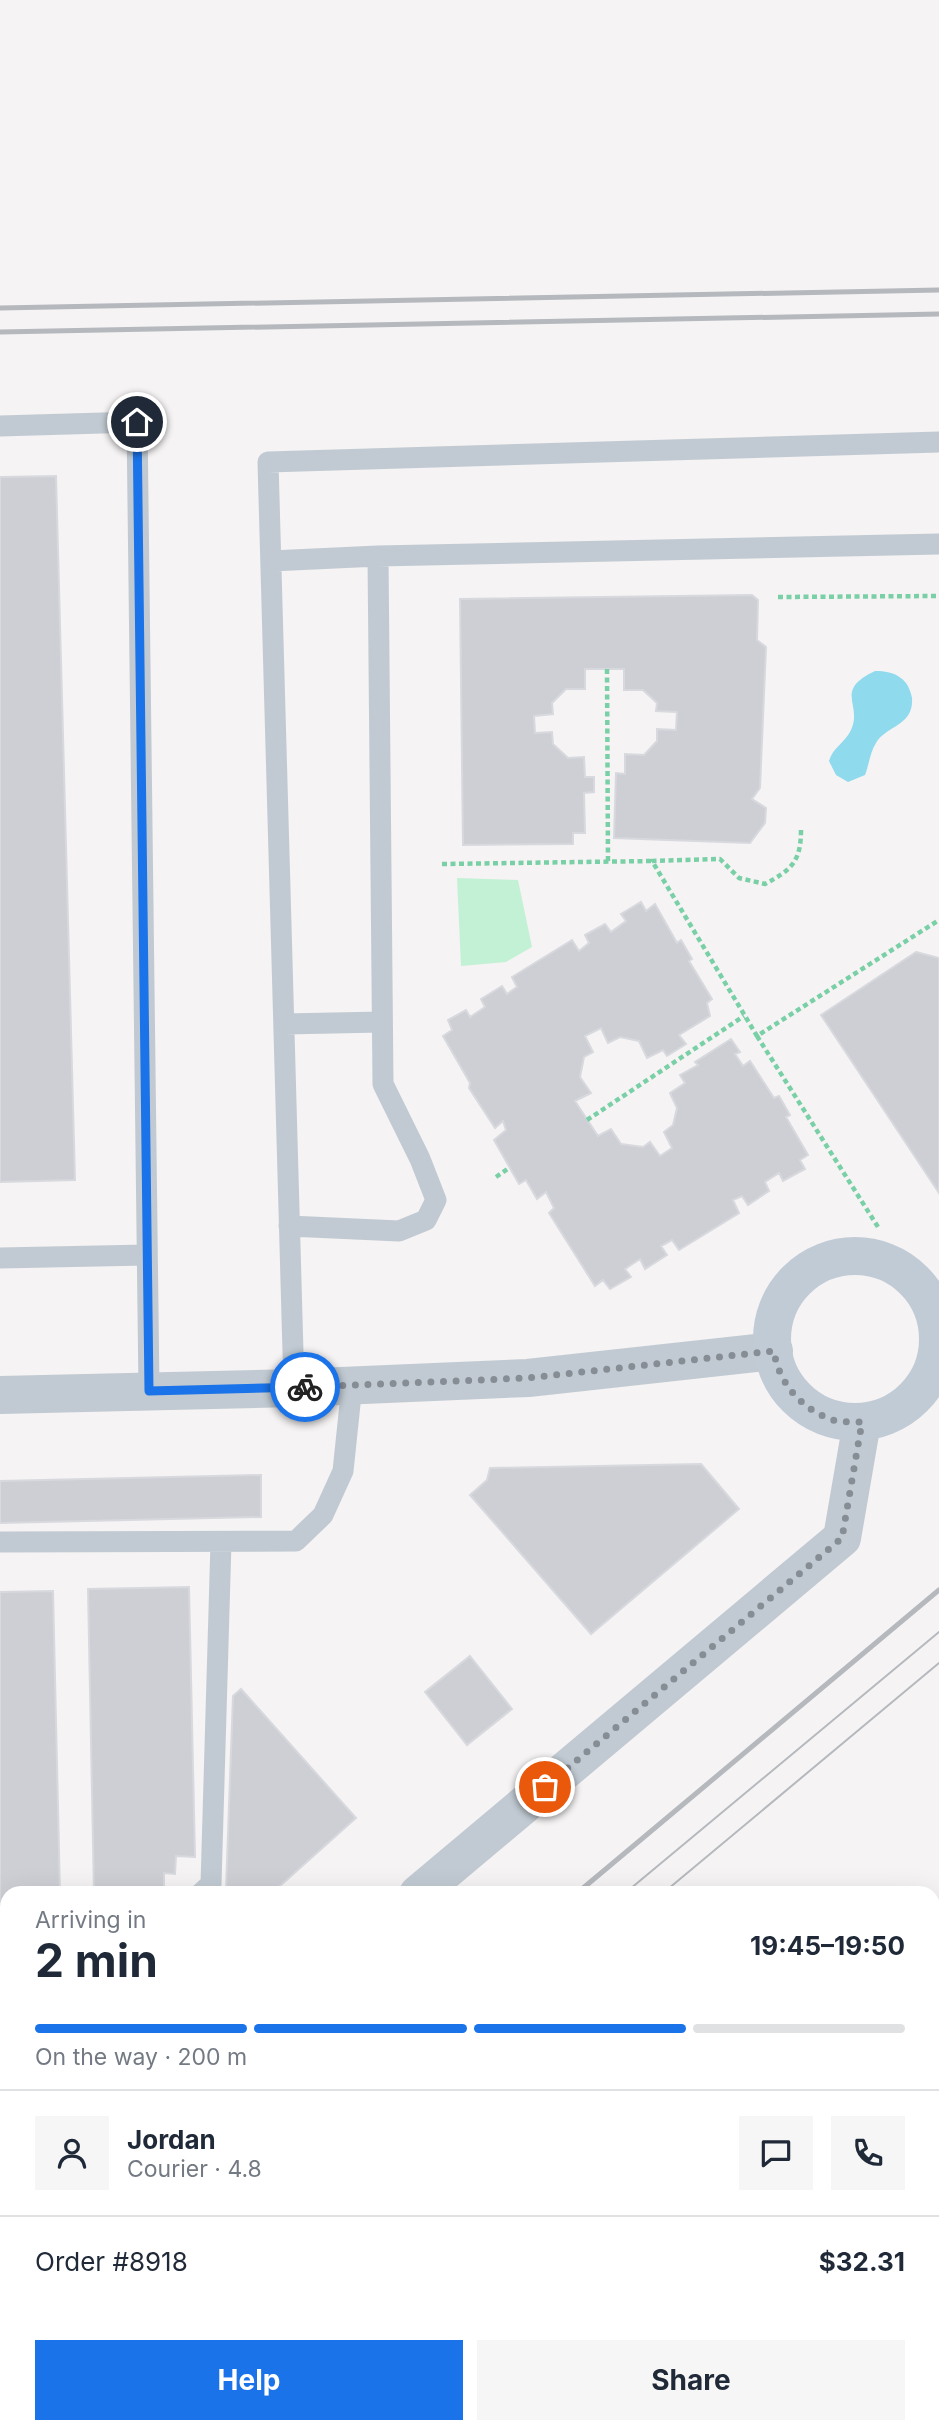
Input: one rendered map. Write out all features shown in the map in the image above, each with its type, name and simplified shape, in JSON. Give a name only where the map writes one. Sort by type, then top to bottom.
[{"type":"main road","points":[[863,1255],[890,1262],[929,1285],[929,1299],[938,1325],[938,1352],[934,1375],[911,1400],[889,1416],[862,1422],[834,1420],[809,1408],[789,1389],[776,1364],[772,1337],[777,1310],[791,1286],[811,1267],[836,1257],[863,1255]]},
{"type":"street","points":[[0,1395],[294,1388],[528,1378],[774,1351]]},
{"type":"street","points":[[428,1886],[842,1538],[862,1422]]},
{"type":"lane","points":[[0,426],[137,422],[149,1391]]},
{"type":"lane","points":[[294,1388],[268,461],[939,442]]},
{"type":"lane","points":[[271,561],[378,556],[939,544]]},
{"type":"lane","points":[[289,1226],[399,1231],[426,1220],[436,1200],[420,1159],[383,1084],[378,556]]},
{"type":"lane","points":[[284,1024],[382,1022]]},
{"type":"lane","points":[[0,1258],[147,1255]]},
{"type":"lane","points":[[0,1542],[296,1541],[323,1515],[343,1471],[352,1385]]},
{"type":"lane","points":[[209,1886],[211,1884],[221,1542]]},
{"type":"path","points":[[778,597],[939,596]]},
{"type":"path","points":[[607,669],[608,862]]},
{"type":"path","points":[[442,864],[720,859],[739,878],[765,884],[788,871],[801,849],[801,830]]},
{"type":"path","points":[[652,862],[744,1016],[878,1227]]},
{"type":"path","points":[[757,1035],[939,920]]},
{"type":"path","points":[[587,1121],[744,1016]]},
{"type":"path","points":[[496,1177],[509,1168]]},
{"type":"green space","points":[[457,878],[518,880],[532,947],[506,962],[461,966]]},
{"type":"water","points":[[875,671],[892,673],[903,680],[912,698],[911,707],[904,720],[876,743],[865,775],[848,782],[836,775],[829,761],[851,730],[854,721],[852,692],[855,685]]},
{"type":"building","points":[[56,476],[75,1180],[0,1182],[0,477]]},
{"type":"building","points":[[752,595],[758,600],[757,640],[766,647],[760,788],[752,799],[766,808],[765,823],[750,843],[614,838],[616,773],[625,774],[625,754],[644,755],[657,741],[657,729],[676,730],[677,712],[656,711],[657,703],[643,690],[624,690],[624,669],[585,669],[585,689],[566,689],[552,703],[553,714],[534,716],[535,733],[552,732],[553,744],[568,758],[584,757],[585,777],[594,777],[594,792],[584,793],[585,833],[573,833],[573,844],[463,845],[460,599]]},
{"type":"building","points":[[641,902],[646,911],[655,904],[677,943],[681,940],[692,959],[689,961],[712,999],[707,1003],[710,1016],[679,1035],[686,1044],[667,1056],[663,1050],[647,1058],[639,1041],[620,1037],[608,1043],[601,1028],[585,1036],[593,1052],[584,1057],[580,1077],[591,1093],[575,1101],[598,1136],[611,1129],[621,1144],[643,1147],[650,1142],[660,1156],[672,1148],[664,1132],[673,1125],[677,1108],[670,1093],[685,1083],[680,1075],[698,1065],[695,1062],[731,1039],[740,1052],[735,1054],[743,1066],[750,1061],[774,1098],[779,1096],[790,1115],[786,1117],[808,1155],[800,1160],[805,1169],[783,1181],[779,1173],[765,1182],[769,1191],[748,1205],[742,1196],[733,1200],[739,1213],[679,1250],[672,1240],[661,1246],[667,1255],[645,1269],[640,1259],[625,1269],[631,1277],[610,1289],[603,1280],[595,1286],[549,1213],[554,1208],[546,1192],[537,1199],[526,1180],[519,1184],[494,1140],[506,1130],[503,1121],[495,1128],[469,1088],[470,1083],[443,1036],[452,1030],[448,1020],[466,1010],[470,1017],[485,1007],[481,999],[502,986],[507,994],[517,987],[512,977],[572,940],[579,951],[589,943],[585,935],[605,924],[611,932],[626,921],[621,914]]},
{"type":"building","points":[[916,952],[939,958],[939,1193],[821,1015]]},
{"type":"building","points":[[701,1464],[739,1509],[591,1634],[470,1495],[487,1480],[490,1468]]},
{"type":"building","points":[[261,1475],[261,1517],[0,1523],[0,1481]]},
{"type":"building","points":[[189,1587],[195,1857],[176,1856],[175,1874],[164,1873],[164,1886],[94,1886],[88,1589]]},
{"type":"building","points":[[53,1591],[60,1886],[0,1886],[0,1592]]},
{"type":"building","points":[[470,1656],[512,1709],[467,1745],[425,1692]]},
{"type":"building","points":[[241,1689],[356,1818],[280,1886],[226,1886],[233,1696]]},
{"type":"tram line","points":[[634,1886],[939,1632]]},
{"type":"tram line","points":[[672,1886],[939,1663]]},
{"type":"railway","points":[[0,308],[939,290]]},
{"type":"railway","points":[[0,332],[939,314]]},
{"type":"railway","points":[[586,1886],[939,1590]]},
{"type":"way so far","points":[[305,1387],[528,1378],[774,1351],[776,1364],[789,1389],[809,1408],[834,1420],[862,1422],[842,1538],[545,1787]]},
{"type":"route","points":[[137,422],[149,1391],[305,1387]]}]
